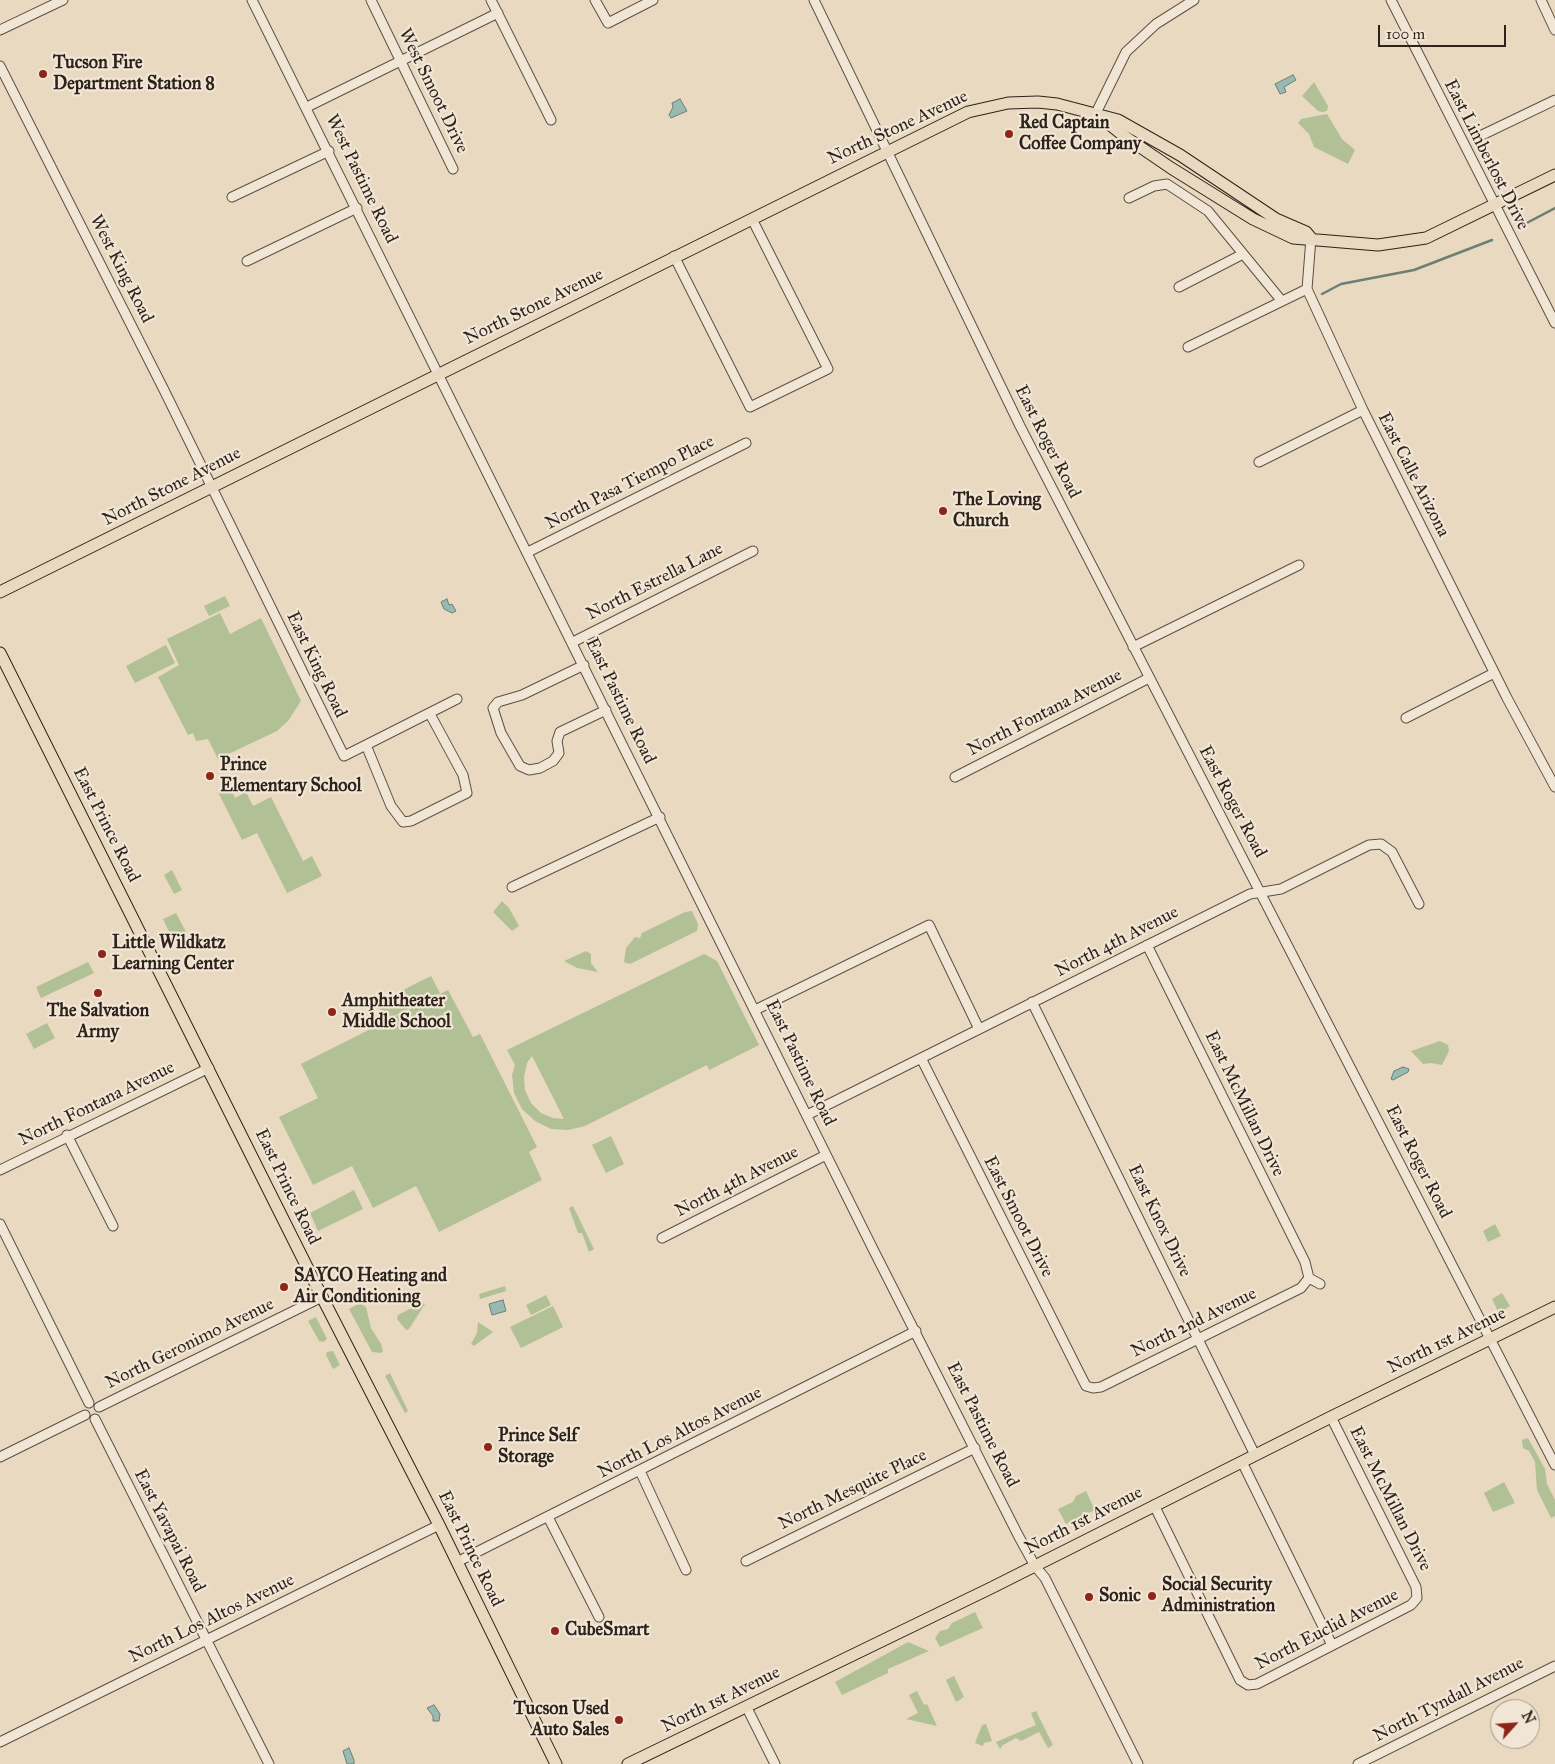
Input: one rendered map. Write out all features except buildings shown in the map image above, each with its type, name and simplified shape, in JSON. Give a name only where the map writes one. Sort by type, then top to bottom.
[{"type":"main road","name":"North Stone Avenue","points":[[0,592],[674,256],[968,112],[1008,103],[1057,104],[1096,114],[1124,136],[1253,219],[1292,238],[1311,238],[1342,244],[1378,245],[1426,238],[1555,176]]},
{"type":"main road","name":"East Prince Road","points":[[0,652],[322,1297],[439,1525],[556,1764]]},
{"type":"main road","name":"North 1st Avenue","points":[[628,1764],[747,1708],[1331,1417],[1555,1308]]},
{"type":"street","points":[[0,30],[62,0]]},
{"type":"street","name":"West Pastime Road","points":[[252,0],[439,373]]},
{"type":"street","name":"West Smoot Drive","points":[[371,0],[454,169]]},
{"type":"street","points":[[491,0],[551,120]]},
{"type":"street","points":[[595,0],[608,23],[653,0]]},
{"type":"street","name":"East Roger Road","points":[[814,0],[1019,423],[1148,678],[1261,893],[1555,1465]]},
{"type":"street","points":[[1096,114],[1126,52],[1156,24],[1194,0]]},
{"type":"street","name":"East Limberlost Drive","points":[[1391,0],[1555,323]]},
{"type":"street","points":[[1541,0],[1551,12],[1555,30]]},
{"type":"street","points":[[307,107],[498,13]]},
{"type":"street","name":"West King Road","points":[[0,66],[161,384],[211,488]]},
{"type":"street","points":[[1480,136],[1555,100]]},
{"type":"street","points":[[232,197],[329,151]]},
{"type":"street","points":[[1129,198],[1154,186],[1167,184],[1208,211],[1281,300]]},
{"type":"street","points":[[247,261],[357,208]]},
{"type":"street","points":[[674,256],[750,407],[828,369],[752,218]]},
{"type":"street","points":[[1188,347],[1281,300],[1307,289],[1311,238]]},
{"type":"street","points":[[1179,287],[1243,254]]},
{"type":"street","name":"East Calle Arizona","points":[[1307,289],[1363,410],[1494,673],[1555,787]]},
{"type":"street","name":"East Pastime Road","points":[[439,373],[660,816],[826,1155],[1035,1566],[1045,1578],[1138,1764]]},
{"type":"street","points":[[1259,462],[1363,410]]},
{"type":"street","name":"North Pasa Tiempo Place","points":[[528,552],[746,443]]},
{"type":"street","name":"East King Road","points":[[211,488],[344,756],[366,746]]},
{"type":"street","name":"North Estrella Lane","points":[[573,642],[753,551]]},
{"type":"street","name":"North Fontana Avenue","points":[[1133,647],[1299,564]]},
{"type":"street","points":[[584,665],[522,695],[498,702],[493,708],[501,733],[520,766],[530,770],[551,762],[559,753],[558,742],[560,732],[606,710]]},
{"type":"street","points":[[1406,718],[1494,673]]},
{"type":"street","name":"North Fontana Avenue","points":[[956,777],[1148,678]]},
{"type":"street","points":[[430,714],[463,775],[468,793],[411,821],[403,822],[391,806],[366,746],[457,699]]},
{"type":"street","points":[[512,887],[660,816]]},
{"type":"street","name":"North 4th Avenue","points":[[807,1115],[1250,894],[1282,889],[1369,845],[1384,846],[1392,852],[1419,904]]},
{"type":"street","points":[[755,1010],[929,925],[979,1029]]},
{"type":"street","name":"East McMillan Drive","points":[[1147,945],[1305,1262],[1309,1278]]},
{"type":"street","name":"East Knox Drive","points":[[1032,1002],[1255,1455]]},
{"type":"street","name":"East Smoot Drive","points":[[921,1058],[1079,1376],[1090,1390]]},
{"type":"street","name":"North Fontana Avenue","points":[[0,1170],[208,1068]]},
{"type":"street","points":[[68,1135],[113,1226]]},
{"type":"street","name":"North 4th Avenue","points":[[662,1238],[826,1155]]},
{"type":"street","points":[[0,1224],[89,1403]]},
{"type":"street","points":[[1309,1278],[1320,1284]]},
{"type":"street","name":"North 2nd Avenue","points":[[1090,1390],[1101,1387],[1199,1340],[1294,1292],[1301,1288],[1309,1278]]},
{"type":"street","name":"North Geronimo Avenue","points":[[99,1407],[322,1297]]},
{"type":"street","name":"North Los Altos Avenue","points":[[457,1562],[916,1331]]},
{"type":"street","points":[[89,1403],[95,1403],[99,1407],[99,1414],[95,1419],[89,1419],[85,1416],[84,1410],[89,1403]]},
{"type":"street","points":[[0,1457],[85,1416]]},
{"type":"street","name":"East McMillan Drive","points":[[1331,1417],[1416,1587],[1417,1598]]},
{"type":"street","name":"East Yavapai Road","points":[[95,1419],[269,1764]]},
{"type":"street","name":"North Mesquite Place","points":[[746,1561],[975,1448]]},
{"type":"street","points":[[1242,1462],[1332,1645]]},
{"type":"street","points":[[640,1471],[686,1570]]},
{"type":"street","name":"North Euclid Avenue","points":[[1154,1505],[1240,1680],[1248,1685],[1258,1684],[1411,1605],[1417,1598]]},
{"type":"street","points":[[548,1517],[599,1617]]},
{"type":"street","name":"North Los Altos Avenue","points":[[0,1742],[439,1525]]},
{"type":"street","name":"North Tyndall Avenue","points":[[1358,1764],[1555,1666]]},
{"type":"street","points":[[747,1708],[775,1764]]},
{"type":"green space","points":[[1314,82],[1328,106],[1327,111],[1318,111],[1302,96]]},
{"type":"green space","points":[[1327,114],[1342,139],[1355,150],[1348,164],[1314,147],[1309,134],[1298,123],[1301,119]]},
{"type":"green space","points":[[225,596],[230,606],[209,616],[204,606]]},
{"type":"green space","points":[[220,613],[230,634],[261,618],[301,701],[288,721],[277,731],[218,759],[208,739],[196,741],[193,733],[188,735],[158,677],[179,665],[167,639]]},
{"type":"green space","points":[[166,645],[175,663],[135,683],[126,666]]},
{"type":"green space","points":[[230,786],[235,798],[246,792],[253,806],[271,797],[303,861],[312,856],[322,876],[287,893],[257,833],[242,840],[218,792]]},
{"type":"green space","points":[[172,870],[182,890],[174,894],[164,875]]},
{"type":"green space","points":[[502,901],[509,908],[519,926],[512,931],[493,912]]},
{"type":"green space","points":[[692,911],[698,924],[697,931],[630,964],[624,962],[626,948],[635,937],[640,938],[642,933],[685,912]]},
{"type":"green space","points":[[176,913],[186,932],[173,940],[163,919]]},
{"type":"green space","points":[[586,951],[591,954],[591,963],[598,972],[577,968],[564,961]]},
{"type":"green space","points":[[704,954],[717,961],[759,1045],[709,1070],[707,1065],[585,1126],[568,1130],[551,1129],[535,1121],[522,1109],[514,1093],[512,1075],[515,1065],[507,1050]],"holes":[[[532,1056],[564,1119],[553,1118],[541,1113],[531,1103],[525,1090],[524,1077],[527,1063]]]},
{"type":"green space","points":[[88,962],[94,973],[41,998],[36,987]]},
{"type":"green space","points":[[431,976],[440,993],[386,1020],[377,1003]]},
{"type":"green space","points":[[448,990],[473,1037],[480,1034],[537,1147],[529,1152],[542,1180],[439,1232],[416,1186],[373,1208],[352,1166],[313,1185],[279,1117],[318,1098],[301,1064]]},
{"type":"green space","points":[[47,1023],[55,1038],[34,1049],[26,1034]]},
{"type":"green space","points":[[1440,1041],[1448,1045],[1449,1051],[1442,1065],[1423,1064],[1411,1051]]},
{"type":"green space","points":[[611,1136],[624,1164],[606,1173],[592,1145]]},
{"type":"green space","points":[[354,1190],[363,1209],[318,1231],[310,1213]]},
{"type":"green space","points":[[573,1206],[594,1249],[589,1252],[582,1233],[578,1233],[569,1208]]},
{"type":"green space","points":[[1495,1224],[1501,1236],[1488,1242],[1483,1231]]},
{"type":"green space","points":[[505,1286],[506,1291],[480,1299],[479,1294]]},
{"type":"green space","points":[[1502,1293],[1510,1306],[1499,1313],[1492,1299]]},
{"type":"green space","points":[[546,1295],[551,1305],[531,1315],[526,1305]]},
{"type":"green space","points":[[360,1303],[366,1307],[371,1328],[381,1344],[383,1351],[381,1353],[372,1352],[349,1309]]},
{"type":"green space","points":[[421,1303],[425,1304],[409,1329],[406,1330],[397,1319],[398,1315]]},
{"type":"green space","points":[[553,1306],[563,1327],[521,1348],[510,1327]]},
{"type":"green space","points":[[316,1317],[327,1339],[323,1342],[319,1341],[308,1321]]},
{"type":"green space","points":[[478,1322],[493,1332],[474,1346],[471,1344],[477,1333]]},
{"type":"green space","points":[[333,1351],[340,1365],[333,1369],[326,1355],[327,1352]]},
{"type":"green space","points":[[390,1373],[408,1411],[405,1413],[385,1376]]},
{"type":"green space","points":[[1528,1438],[1545,1469],[1547,1484],[1555,1500],[1555,1516],[1551,1518],[1537,1490],[1535,1462],[1529,1451],[1523,1448],[1522,1440]]},
{"type":"green space","points":[[1504,1482],[1515,1503],[1493,1512],[1484,1493]]},
{"type":"green space","points":[[1086,1491],[1095,1510],[1066,1524],[1058,1509],[1073,1502],[1076,1496]]},
{"type":"green space","points":[[975,1612],[983,1628],[940,1647],[935,1638],[940,1631],[948,1629],[952,1623]]},
{"type":"green space","points":[[908,1642],[929,1651],[888,1669],[888,1673],[842,1695],[835,1682]]},
{"type":"green space","points":[[954,1676],[964,1697],[956,1702],[946,1680]]},
{"type":"green space","points":[[917,1691],[924,1705],[927,1704],[937,1726],[906,1719],[918,1713],[909,1695]]},
{"type":"green space","points":[[1036,1711],[1053,1745],[1048,1748],[1039,1732],[1021,1741],[1016,1738],[1003,1745],[1000,1749],[996,1742],[1036,1725],[1031,1713]]},
{"type":"green space","points":[[986,1724],[992,1741],[984,1743],[983,1746],[975,1743],[982,1725]]},
{"type":"water","points":[[1293,75],[1296,80],[1284,87],[1286,92],[1280,94],[1275,84]]},
{"type":"water","points":[[680,99],[687,111],[671,118],[669,115],[673,107],[672,103]]},
{"type":"water","points":[[447,599],[449,605],[452,604],[456,611],[452,613],[444,609],[441,602]]},
{"type":"water","points":[[1403,1067],[1409,1069],[1408,1072],[1393,1080],[1391,1079],[1394,1071]]},
{"type":"water","points":[[503,1300],[506,1311],[492,1315],[489,1304]]},
{"type":"water","points":[[434,1705],[440,1714],[439,1721],[433,1721],[433,1716],[427,1708]]},
{"type":"water","points":[[349,1748],[354,1764],[347,1764],[343,1751]]},
{"type":"waterway","points":[[1521,226],[1555,208]]},
{"type":"waterway","points":[[1322,294],[1341,284],[1414,270],[1492,240]]},
{"type":"place","name":"Tucson Fire Department Station 8","points":[[43,74]]},
{"type":"place","name":"Red Captain Coffee Company","points":[[1009,134]]},
{"type":"place","name":"The Loving Church","points":[[943,511]]},
{"type":"place","name":"Prince Elementary School","points":[[210,776]]},
{"type":"place","name":"Little Wildkatz Learning Center","points":[[102,954]]},
{"type":"place","name":"The Salvation Army","points":[[98,993]]},
{"type":"place","name":"Amphitheater Middle School","points":[[332,1012]]},
{"type":"place","name":"SAYCO Heating and Air Conditioning","points":[[284,1287]]},
{"type":"place","name":"Prince Self Storage","points":[[488,1447]]},
{"type":"place","name":"Social Security Administration","points":[[1152,1596]]},
{"type":"place","name":"Sonic","points":[[1089,1597]]},
{"type":"place","name":"CubeSmart","points":[[555,1631]]},
{"type":"place","name":"Tucson Used Auto Sales","points":[[619,1720]]}]
